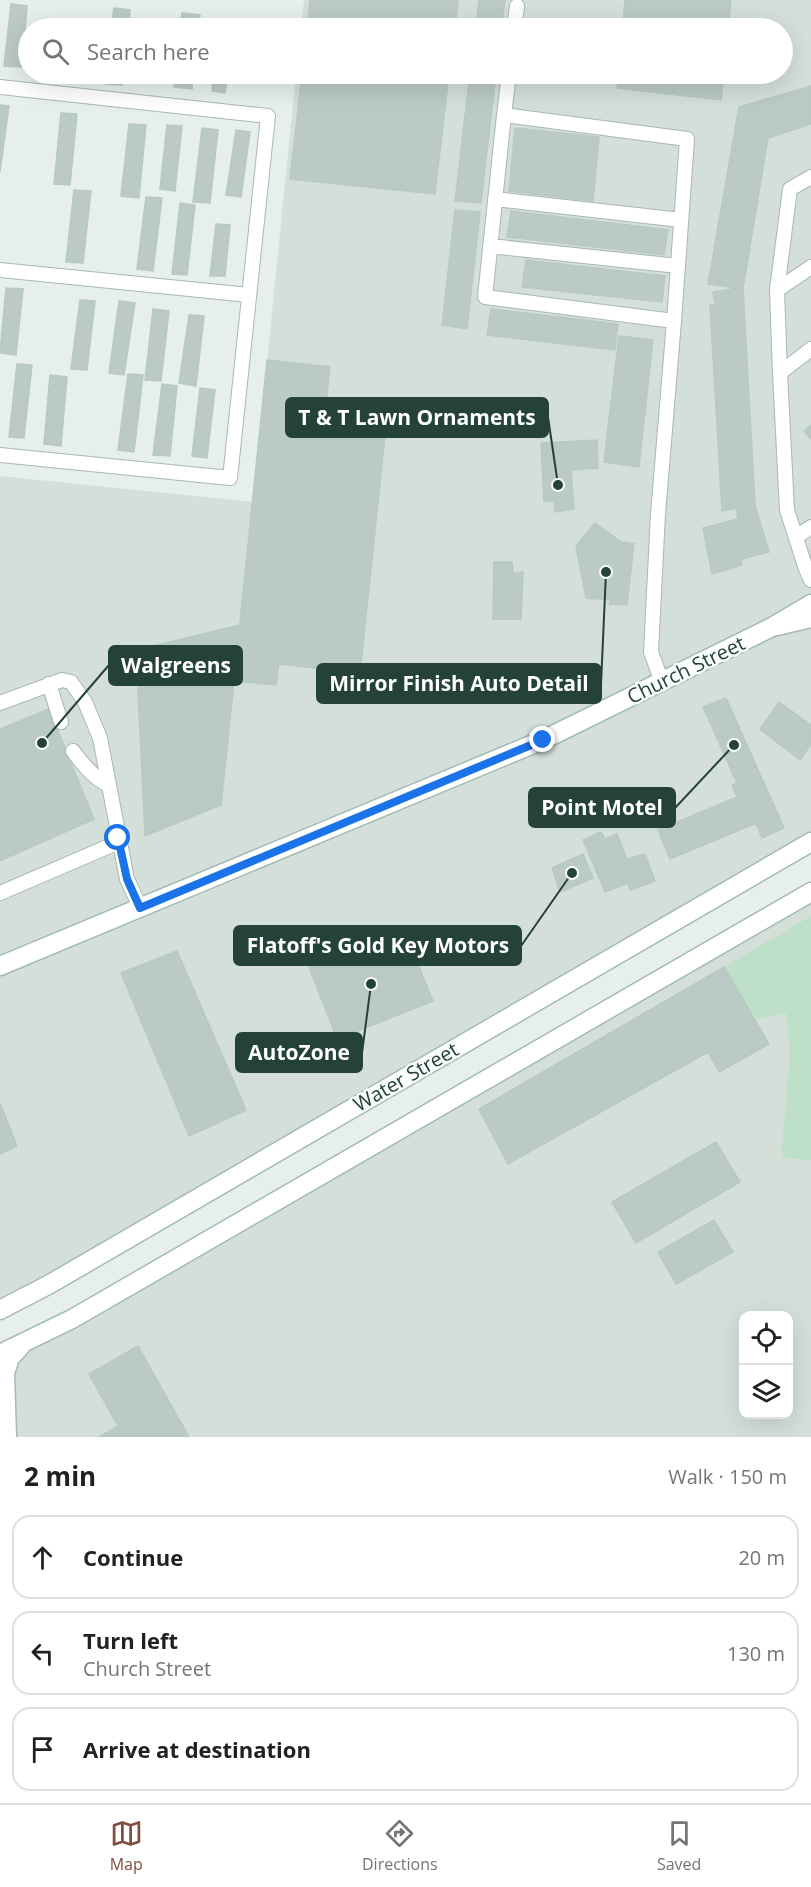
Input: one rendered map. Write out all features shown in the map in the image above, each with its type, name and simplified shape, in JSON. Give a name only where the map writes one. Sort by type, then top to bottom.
[{"type":"main road","points":[[772,627],[811,604]]},
{"type":"main road","name":"Church Street","points":[[0,966],[543,740],[772,627],[811,618]]},
{"type":"main road","name":"Water Street","points":[[0,1310],[50,1284],[811,842]]},
{"type":"main road","points":[[0,1354],[72,1319],[811,892]]},
{"type":"main road","points":[[7,1437],[5,1372],[10,1358],[22,1345]]},
{"type":"lane","points":[[515,18],[517,6]]},
{"type":"lane","points":[[508,84],[485,297],[674,321]]},
{"type":"lane","points":[[0,87],[268,116],[231,478],[0,455]]},
{"type":"lane","points":[[504,114],[687,139],[658,514],[651,652],[662,682]]},
{"type":"lane","points":[[811,177],[790,189],[777,290],[787,510],[811,580]]},
{"type":"lane","points":[[495,199],[681,220]]},
{"type":"lane","points":[[490,246],[678,266]]},
{"type":"lane","points":[[777,290],[811,267]]},
{"type":"lane","points":[[0,270],[249,295]]},
{"type":"lane","points":[[780,373],[811,349]]},
{"type":"lane","points":[[796,537],[811,527]]},
{"type":"lane","points":[[0,703],[62,680],[71,682],[85,702],[100,738],[127,879],[140,908]]},
{"type":"lane","points":[[49,684],[61,722]]},
{"type":"lane","points":[[73,751],[86,768],[108,786]]},
{"type":"lane","points":[[0,893],[119,842]]},
{"type":"shaded area","points":[[304,0],[811,0],[811,842],[0,1310],[0,476],[253,502],[295,84],[793,84],[793,18],[302,18]]},
{"type":"shaded area","points":[[811,892],[811,1437],[7,1437],[10,1358]]},
{"type":"green space","points":[[811,916],[811,1160],[781,1158],[790,1052],[786,1013],[755,1020],[724,967]]},
{"type":"building","points":[[310,0],[458,0],[456,18],[308,18]]},
{"type":"building","points":[[479,0],[505,0],[502,18],[477,18]]},
{"type":"building","points":[[625,0],[731,0],[729,18],[624,18]]},
{"type":"building","points":[[11,4],[27,6],[26,18],[18,18],[18,67],[4,66]]},
{"type":"building","points":[[114,8],[130,10],[129,18],[112,18]]},
{"type":"building","points":[[182,13],[200,15],[200,18],[181,18]]},
{"type":"building","points":[[174,84],[192,84],[192,89],[174,87]]},
{"type":"building","points":[[212,84],[226,84],[225,93],[212,91]]},
{"type":"building","points":[[301,84],[448,84],[435,194],[290,179]]},
{"type":"building","points":[[469,84],[495,84],[481,203],[455,201]]},
{"type":"building","points":[[618,84],[723,84],[721,100],[617,88]]},
{"type":"building","points":[[811,86],[811,124],[768,138],[743,289],[755,505],[769,552],[741,559],[742,565],[712,574],[703,528],[738,519],[736,508],[722,511],[710,305],[715,305],[713,292],[738,288],[708,284],[739,107]]},
{"type":"building","points":[[0,105],[9,106],[0,172]]},
{"type":"building","points":[[61,113],[77,114],[70,185],[54,184]]},
{"type":"building","points":[[129,124],[146,125],[139,198],[121,196]]},
{"type":"building","points":[[167,125],[182,126],[175,191],[160,189]]},
{"type":"building","points":[[202,128],[218,130],[210,203],[193,202]]},
{"type":"building","points":[[515,128],[599,137],[593,201],[509,191]]},
{"type":"building","points":[[236,130],[250,132],[241,197],[226,195]]},
{"type":"building","points":[[74,190],[91,191],[83,263],[66,262]]},
{"type":"building","points":[[146,197],[162,198],[153,271],[137,269]]},
{"type":"building","points":[[180,203],[195,205],[187,275],[172,274]]},
{"type":"building","points":[[455,210],[480,212],[467,329],[442,325]]},
{"type":"building","points":[[511,211],[668,230],[664,255],[507,237]]},
{"type":"building","points":[[216,224],[230,225],[225,276],[210,276]]},
{"type":"building","points":[[526,260],[665,276],[662,302],[522,287]]},
{"type":"building","points":[[6,288],[23,289],[16,355],[0,353]]},
{"type":"building","points":[[80,300],[95,301],[87,370],[71,369]]},
{"type":"building","points":[[119,301],[135,303],[124,375],[109,373]]},
{"type":"building","points":[[153,309],[169,311],[161,381],[145,380]]},
{"type":"building","points":[[491,309],[618,324],[615,350],[487,335]]},
{"type":"building","points":[[189,315],[204,316],[196,386],[179,383]]},
{"type":"building","points":[[619,336],[653,340],[639,467],[604,462]]},
{"type":"building","points":[[267,360],[330,367],[323,429],[385,436],[360,673],[279,664],[276,685],[234,681]]},
{"type":"building","points":[[17,364],[32,365],[24,438],[9,437]]},
{"type":"building","points":[[128,374],[143,375],[134,452],[118,450]]},
{"type":"building","points":[[50,375],[67,377],[61,446],[44,444]]},
{"type":"building","points":[[162,384],[177,386],[170,456],[153,455]]},
{"type":"building","points":[[200,388],[215,390],[207,458],[192,456]]},
{"type":"building","points":[[811,425],[811,439],[804,431]]},
{"type":"building","points":[[597,440],[598,468],[571,470],[574,509],[555,512],[554,501],[544,501],[541,443]]},
{"type":"building","points":[[595,523],[621,542],[634,544],[627,605],[609,604],[611,600],[586,598],[576,546]]},
{"type":"building","points":[[494,562],[512,562],[513,573],[523,572],[521,619],[493,619]]},
{"type":"building","points":[[240,625],[221,805],[145,836],[136,650]]},
{"type":"building","points":[[726,698],[784,828],[762,838],[756,823],[670,859],[658,830],[737,797],[732,785],[737,783],[703,707]]},
{"type":"building","points":[[779,702],[811,725],[811,744],[800,760],[760,729]]},
{"type":"building","points":[[49,709],[94,819],[0,861],[0,729]]},
{"type":"building","points":[[601,832],[605,839],[617,834],[627,859],[645,854],[655,881],[630,890],[628,883],[605,892],[583,840]]},
{"type":"building","points":[[583,854],[593,878],[560,892],[552,868]]},
{"type":"building","points":[[404,929],[433,1001],[337,1039],[309,967]]},
{"type":"building","points":[[177,951],[246,1110],[189,1136],[121,973]]},
{"type":"building","points":[[724,967],[769,1044],[719,1072],[708,1052],[508,1164],[479,1109]]},
{"type":"building","points":[[0,1103],[17,1146],[0,1154]]},
{"type":"building","points":[[716,1142],[740,1182],[636,1243],[612,1202]]},
{"type":"building","points":[[714,1220],[733,1252],[676,1284],[658,1252]]},
{"type":"building","points":[[138,1346],[189,1437],[99,1437],[118,1426],[89,1374]]},
{"type":"place","name":"T & T Lawn Ornaments","points":[[558,485]]},
{"type":"place","name":"Mirror Finish Auto Detail","points":[[606,572]]},
{"type":"place","name":"Walgreens","points":[[42,743]]},
{"type":"place","name":"Point Motel","points":[[734,745]]},
{"type":"place","name":"Flatoff's Gold Key Motors","points":[[572,873]]},
{"type":"place","name":"AutoZone","points":[[371,984]]},
{"type":"route","points":[[118,838],[127,879],[140,908],[543,740]]}]
